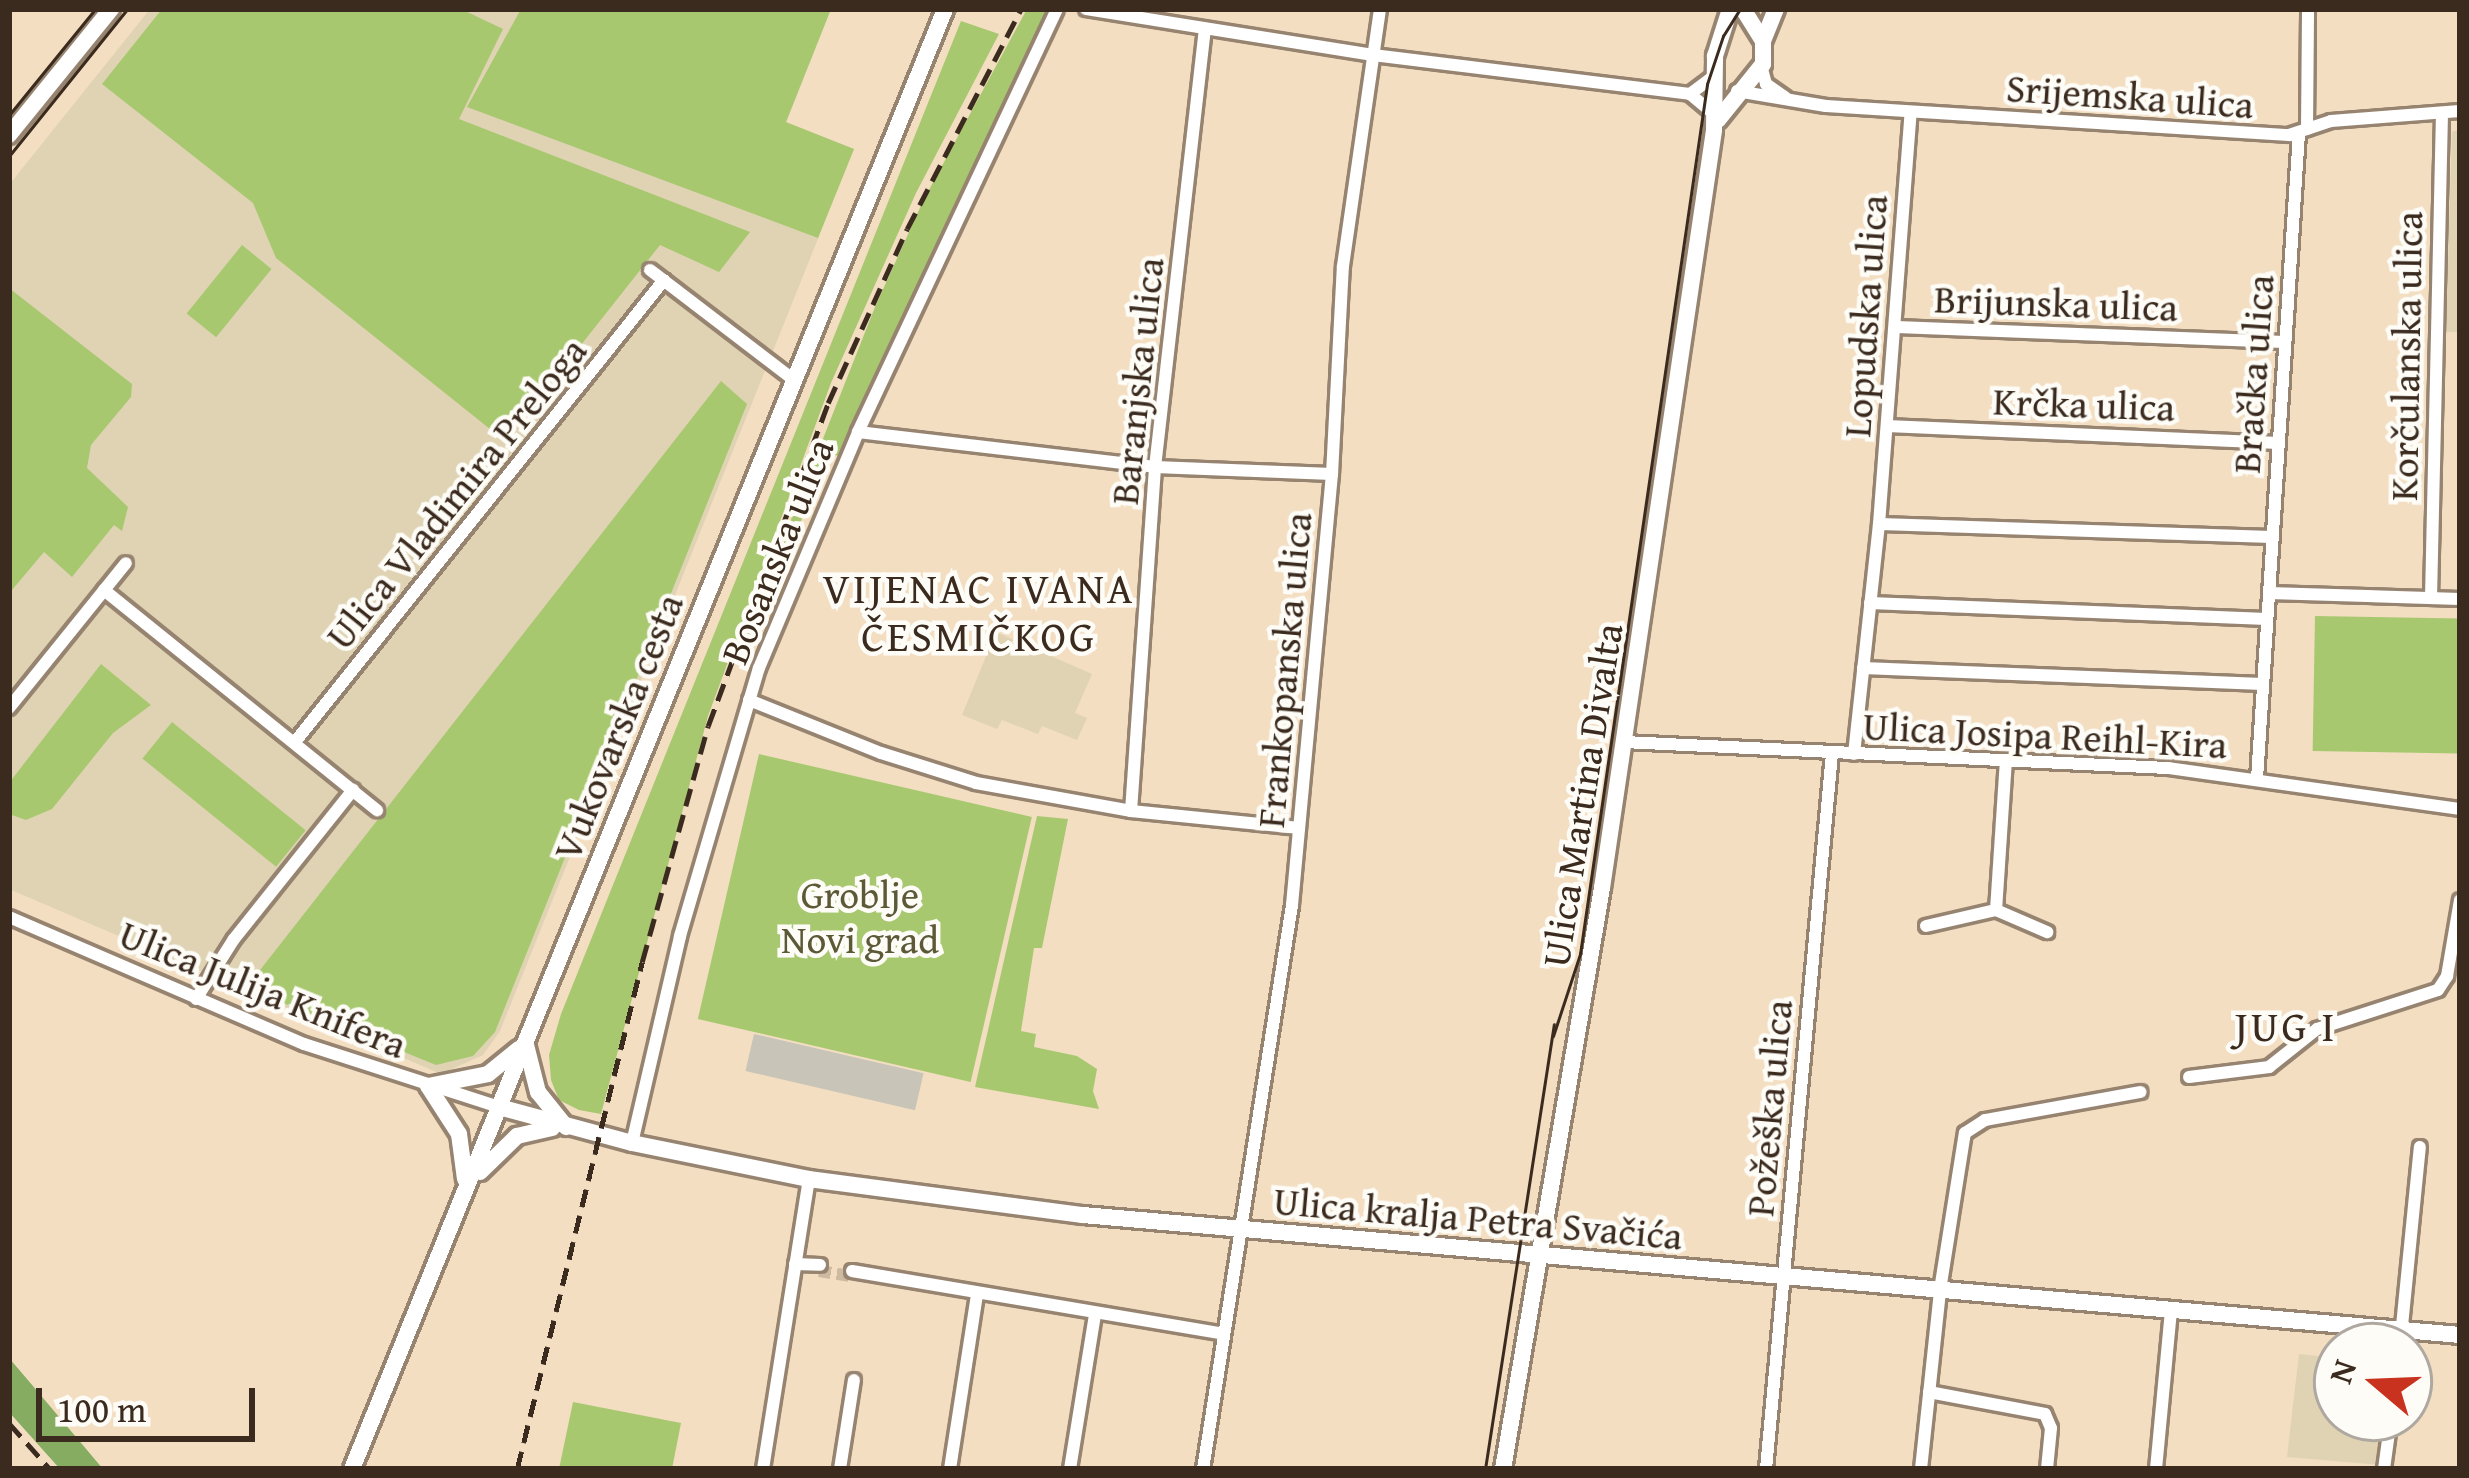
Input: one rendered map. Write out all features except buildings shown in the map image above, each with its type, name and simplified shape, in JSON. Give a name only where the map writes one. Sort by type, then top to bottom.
[{"type":"main road","points":[[9,135],[111,9]]},
{"type":"main road","name":"Vukovarska cesta","points":[[352,1469],[945,9]]},
{"type":"main road","points":[[1730,9],[1715,72],[1736,91],[1753,82],[1762,69],[1750,26],[1761,9]]},
{"type":"main road","points":[[1720,43],[1730,30],[1750,26],[1776,9]]},
{"type":"main road","name":"Ulica Martina Divalta","points":[[1503,1469],[1624,742],[1715,122],[1715,72]]},
{"type":"main road","name":"Ulica Martina Divalta","points":[[1715,122],[1736,91]]},
{"type":"main road","points":[[463,1198],[466,1168],[459,1134],[428,1086],[488,1074],[526,1041],[538,1092],[567,1128]]},
{"type":"main road","name":"Ulica kralja Petra Svačića","points":[[499,1107],[632,1144],[809,1179],[1083,1215],[1784,1280],[2171,1310],[2313,1327]]},
{"type":"main road","points":[[463,1198],[503,1145],[532,1131],[567,1128]]},
{"type":"street","name":"Bosanska ulica","points":[[632,1144],[669,979],[749,700],[858,432],[1057,9]]},
{"type":"street","points":[[1086,9],[1373,55],[1690,94],[1715,122]]},
{"type":"street","name":"Frankopanska ulica","points":[[1203,1469],[1299,829],[1332,474],[1343,266],[1380,9]]},
{"type":"street","name":"Bračka ulica","points":[[2257,778],[2308,9]]},
{"type":"street","name":"Baranjska ulica","points":[[1131,811],[1155,466],[1205,30]]},
{"type":"street","points":[[1762,69],[1768,87],[1792,102]]},
{"type":"street","points":[[1690,94],[1715,72]]},
{"type":"street","name":"Srijemska ulica","points":[[1736,91],[1792,102],[1911,112],[2303,131],[2331,121],[2460,111]]},
{"type":"street","name":"Lopudska ulica","points":[[1854,754],[1879,524],[1911,112]]},
{"type":"street","name":"Korčulanska ulica","points":[[2431,598],[2442,116]]},
{"type":"street","points":[[650,270],[794,380]]},
{"type":"street","name":"Ulica Vladimira Preloga","points":[[295,742],[664,280]]},
{"type":"street","name":"Brijunska ulica","points":[[1896,327],[2285,342]]},
{"type":"street","name":"Krčka ulica","points":[[1887,426],[2279,443]]},
{"type":"street","points":[[858,432],[1155,466],[1332,474]]},
{"type":"street","points":[[1879,524],[2272,538]]},
{"type":"street","points":[[9,708],[126,563]]},
{"type":"street","points":[[104,590],[377,809]]},
{"type":"street","points":[[2269,593],[2460,598]]},
{"type":"street","points":[[1870,603],[2267,619]]},
{"type":"street","points":[[1863,668],[2264,684]]},
{"type":"street","points":[[749,700],[953,777],[1131,811],[1299,829]]},
{"type":"street","name":"Ulica Josipa Reihl-Kira","points":[[1624,742],[2168,768],[2460,809]]},
{"type":"street","name":"Požeška ulica","points":[[1766,1469],[1832,753]]},
{"type":"street","points":[[1996,910],[2006,761]]},
{"type":"street","points":[[196,999],[234,939],[353,790]]},
{"type":"street","points":[[2189,1076],[2269,1066],[2317,1029],[2438,990],[2447,976],[2460,900]]},
{"type":"street","points":[[1926,926],[1996,910],[2048,932]]},
{"type":"street","name":"Ulica Julija Knifera","points":[[9,917],[304,1045],[499,1107]]},
{"type":"street","points":[[1921,1469],[1960,1148],[1973,1125],[2141,1092]]},
{"type":"street","points":[[2403,1322],[2420,1147]]},
{"type":"street","points":[[763,1469],[809,1179]]},
{"type":"street","points":[[795,1264],[817,1268]]},
{"type":"street","points":[[854,1274],[1223,1334]]},
{"type":"street","points":[[950,1469],[977,1295]]},
{"type":"street","points":[[2156,1469],[2171,1310]]},
{"type":"street","points":[[1070,1469],[1094,1314]]},
{"type":"street","points":[[840,1469],[854,1381]]},
{"type":"street","points":[[1929,1392],[2045,1414],[2051,1428],[2047,1469]]},
{"type":"shaded area","points":[[150,9],[831,9],[786,123],[854,149],[500,1031],[483,1055],[441,1074],[9,889],[9,185]]},
{"type":"shaded area","points":[[2460,129],[2460,332],[2446,332],[2452,132]]},
{"type":"shaded area","points":[[996,632],[1092,674],[1075,713],[1087,718],[1077,740],[1042,726],[1038,734],[1002,720],[997,729],[962,715]]},
{"type":"shaded area","points":[[754,1034],[924,1073],[915,1110],[745,1071]]},
{"type":"shaded area","points":[[2299,1354],[2313,1355],[2313,1442],[2384,1442],[2381,1465],[2287,1457]]},
{"type":"green space","points":[[162,9],[461,9],[503,29],[459,119],[750,232],[719,272],[660,245],[505,441],[276,258],[253,203],[102,84]]},
{"type":"green space","points":[[521,9],[831,9],[786,122],[854,149],[818,238],[467,107]]},
{"type":"green space","points":[[1027,9],[1050,9],[841,457],[830,453],[751,638],[745,636],[875,307],[924,199]]},
{"type":"green space","points":[[961,21],[999,34],[916,193],[831,383],[708,716],[601,1114],[579,1110],[559,1100],[551,1080],[549,1055],[561,1014]]},
{"type":"green space","points":[[242,245],[272,269],[216,337],[187,313]]},
{"type":"green space","points":[[9,288],[132,384],[131,397],[91,445],[87,468],[128,507],[122,531],[114,525],[72,577],[44,552],[12,590]]},
{"type":"green space","points":[[721,381],[747,404],[495,1032],[473,1056],[436,1065],[246,988]]},
{"type":"green space","points":[[2315,616],[2460,619],[2458,754],[2313,751]]},
{"type":"green space","points":[[101,664],[151,705],[113,733],[52,809],[26,820],[9,814],[9,783]]},
{"type":"green space","points":[[172,722],[306,830],[276,867],[142,759]]},
{"type":"green space","name":"Groblje Novi grad","points":[[759,754],[1032,817],[971,1082],[698,1019]]},
{"type":"green space","points":[[1037,816],[1068,819],[1042,948],[1034,948],[1021,1031],[1036,1034],[1034,1047],[1077,1056],[1097,1069],[1093,1091],[1099,1109],[975,1087]]},
{"type":"green space","points":[[9,1358],[103,1469],[60,1469],[9,1412]]},
{"type":"green space","points":[[573,1402],[681,1423],[672,1469],[559,1469]]},
{"type":"tunnel","points":[[819,1271],[851,1276]]},
{"type":"tram line","points":[[9,115],[95,9]]},
{"type":"tram line","points":[[9,156],[127,9]]},
{"type":"tram line","points":[[1553,1036],[1580,954],[1707,84],[1723,36],[1740,9]]},
{"type":"tram line","points":[[1485,1469],[1554,1024]]},
{"type":"railway","points":[[517,1469],[642,962],[708,726],[828,403],[907,229],[1021,9]]},
{"type":"railway","points":[[9,1423],[50,1469]]},
{"type":"district","name":"VIJENAC IVANA ČESMIČKOG","points":[[979,612]]},
{"type":"district","name":"JUG I","points":[[2286,1026]]}]
